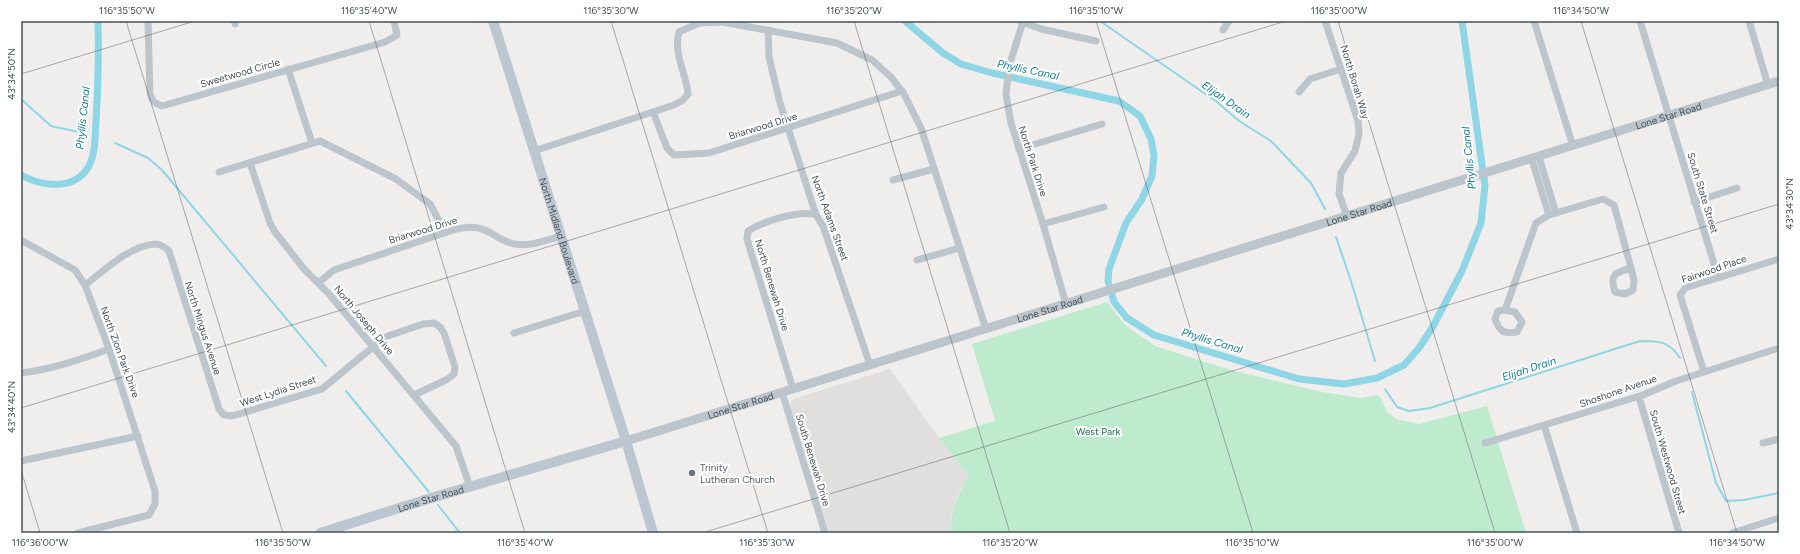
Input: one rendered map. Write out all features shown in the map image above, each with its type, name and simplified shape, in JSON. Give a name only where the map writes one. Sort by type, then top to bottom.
[{"type":"main road","name":"North Midland Boulevard","points":[[493,21],[626,441],[653,533]]},
{"type":"main road","name":"Lone Star Road","points":[[320,533],[339,530],[470,487],[626,441]]},
{"type":"street","name":"Sweetwood Circle","points":[[148,21],[150,94],[156,105],[162,106],[394,39],[397,36],[394,21]]},
{"type":"street","points":[[1222,30],[1229,21]]},
{"type":"street","name":"North Borah Way","points":[[1325,21],[1358,121],[1359,134],[1355,151],[1341,173],[1339,194],[1347,216]]},
{"type":"street","points":[[1534,21],[1573,146]]},
{"type":"street","name":"South State Street","points":[[1640,21],[1718,277]]},
{"type":"street","points":[[1749,21],[1768,85]]},
{"type":"street","points":[[534,151],[674,105],[683,100],[688,94],[687,82],[676,49],[676,40],[679,32],[698,22],[722,22],[837,43],[872,60],[892,77],[902,91],[921,128],[986,329]]},
{"type":"street","points":[[1021,22],[1041,29],[1096,41]]},
{"type":"street","name":"North Park Drive","points":[[1021,22],[1009,69],[1006,94],[1011,123],[1043,224],[1066,304]]},
{"type":"street","name":"North Adams Street","points":[[768,30],[769,57],[788,128],[816,215],[823,226],[870,365]]},
{"type":"street","points":[[288,69],[312,144]]},
{"type":"street","points":[[1299,92],[1310,79],[1341,69]]},
{"type":"street","name":"Lone Star Road","points":[[626,441],[1779,82]]},
{"type":"street","name":"Briarwood Drive","points":[[652,112],[667,148],[674,155],[709,153],[902,91]]},
{"type":"street","points":[[1019,149],[1102,124]]},
{"type":"street","points":[[220,172],[320,141],[396,179],[430,204],[445,232]]},
{"type":"street","points":[[1535,158],[1553,214]]},
{"type":"street","name":"North Joseph Drive","points":[[250,163],[272,227],[304,269],[373,346],[456,446],[470,487]]},
{"type":"street","points":[[893,180],[934,169]]},
{"type":"street","points":[[1694,202],[1738,188]]},
{"type":"street","points":[[1505,310],[1536,224],[1553,214],[1603,199],[1614,205],[1631,268]]},
{"type":"street","points":[[1043,224],[1104,207]]},
{"type":"street","name":"North Benewah Drive","points":[[793,389],[747,239],[748,231],[758,225],[798,214],[809,212],[816,215]]},
{"type":"street","name":"Briarwood Drive","points":[[318,283],[334,270],[445,232],[468,227],[479,228],[500,240],[515,244],[534,243],[561,236]]},
{"type":"street","name":"North Zion Park Drive","points":[[21,240],[75,270],[85,284],[109,349],[155,491],[155,504],[149,515],[78,533]]},
{"type":"street","name":"North Mingus Avenue","points":[[85,284],[135,250],[156,244],[164,247],[168,251],[218,409],[224,415]]},
{"type":"street","points":[[917,260],[960,248]]},
{"type":"street","name":"Fairwood Place","points":[[1704,372],[1680,295],[1681,291],[1685,288],[1718,277],[1779,259]]},
{"type":"street","points":[[514,333],[585,311]]},
{"type":"street","name":"West Lydia Street","points":[[224,415],[232,416],[322,389],[385,337],[423,324],[434,323],[440,327],[444,333],[455,367],[454,374],[446,380],[414,395]]},
{"type":"street","name":"Shoshone Avenue","points":[[1485,443],[1639,397],[1676,381],[1779,348]]},
{"type":"street","points":[[21,373],[46,370],[67,365],[109,349]]},
{"type":"street","name":"South Benewah Drive","points":[[782,392],[825,533]]},
{"type":"street","name":"South Westwood Street","points":[[1639,397],[1679,533]]},
{"type":"street","points":[[1544,425],[1577,533]]},
{"type":"street","points":[[21,461],[138,436]]},
{"type":"street","points":[[1764,443],[1779,438]]},
{"type":"street","points":[[1732,533],[1779,518]]},
{"type":"shaded area","points":[[890,369],[939,438],[969,476],[958,494],[951,516],[950,533],[829,533],[790,406],[791,401],[793,399]]},
{"type":"green space","name":"West Park","points":[[1107,302],[1125,325],[1155,346],[1231,370],[1322,392],[1361,398],[1379,395],[1387,412],[1396,419],[1419,424],[1487,406],[1526,533],[950,533],[955,503],[969,476],[939,438],[995,421],[972,344]]},
{"type":"waterway","name":"Phyllis Canal","points":[[21,175],[47,184],[65,183],[73,181],[81,176],[90,164],[94,152],[95,139],[98,71],[98,21]]},
{"type":"waterway","name":"Phyllis Canal","points":[[905,21],[943,53],[961,64],[992,73],[1119,101],[1140,116],[1151,139],[1154,155],[1152,176],[1142,199],[1126,223],[1109,269],[1108,281],[1114,302],[1127,318],[1154,335],[1200,349],[1299,379],[1344,384],[1377,378],[1404,365],[1419,348],[1432,328],[1462,271],[1481,223],[1485,186],[1462,21]]},
{"type":"waterway","name":"Elijah Drain","points":[[1100,21],[1217,102],[1239,121],[1271,141],[1311,183],[1325,209]]},
{"type":"waterway","points":[[21,99],[51,126],[79,132]]},
{"type":"waterway","points":[[115,143],[148,158],[162,170],[326,366]]},
{"type":"waterway","name":"Elijah Drain","points":[[1336,237],[1375,361]]},
{"type":"waterway","name":"Elijah Drain","points":[[1385,389],[1397,407],[1409,411],[1430,408],[1640,341],[1653,341],[1668,345],[1680,358]]},
{"type":"waterway","points":[[346,391],[429,492]]},
{"type":"waterway","name":"Elijah Drain","points":[[1692,392],[1716,483],[1726,501],[1744,500],[1779,493]]},
{"type":"waterway","points":[[438,505],[460,533]]},
{"type":"place","name":"Trinity Lutheran Church","points":[[692,473]]}]
